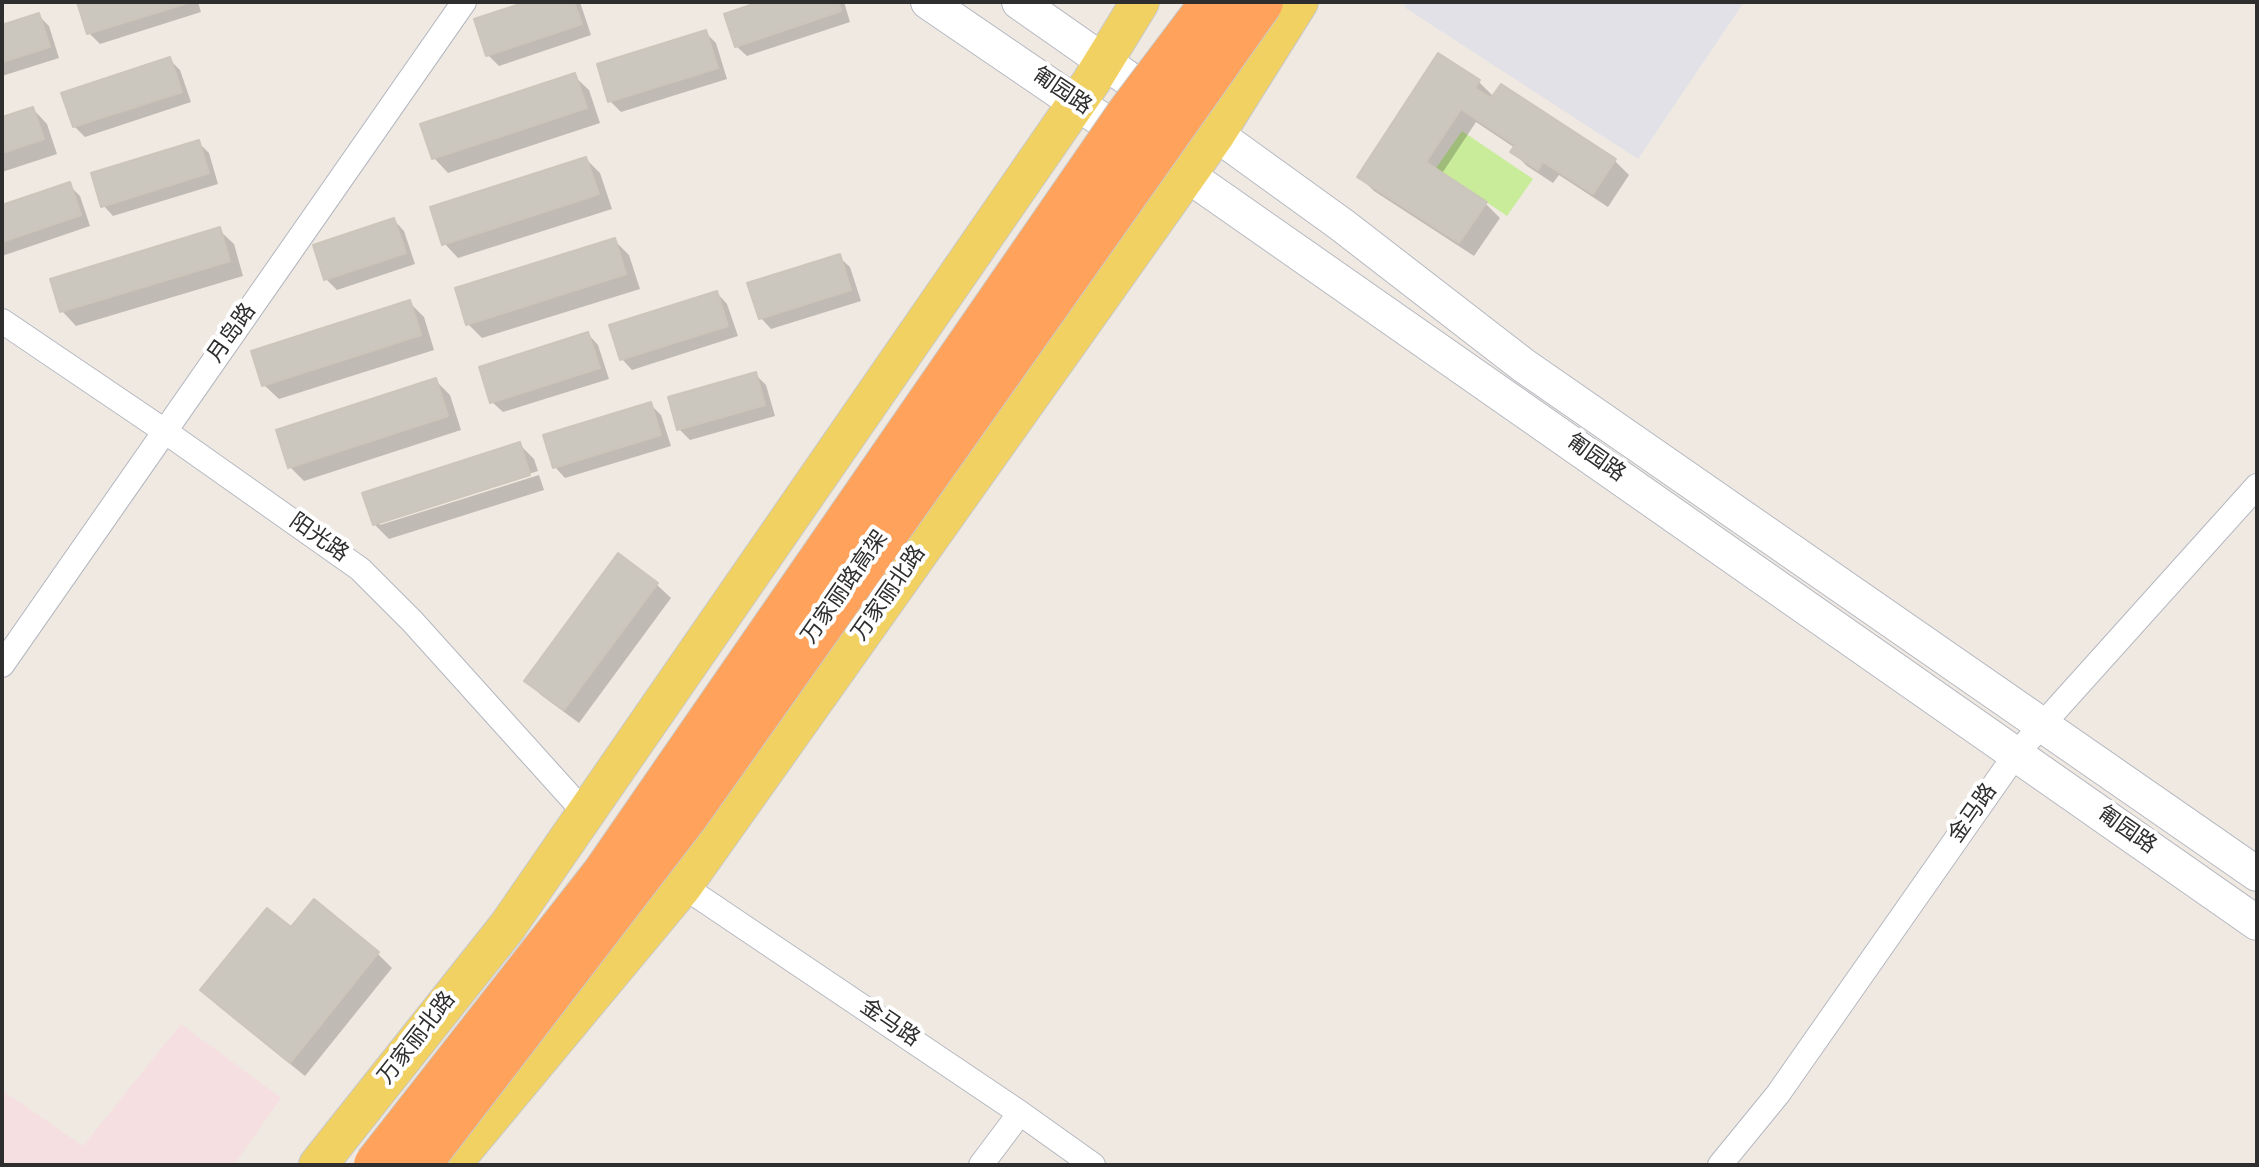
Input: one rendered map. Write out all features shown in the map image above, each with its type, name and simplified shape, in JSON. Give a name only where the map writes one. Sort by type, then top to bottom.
[{"type":"highway","name":"万家丽路高架","points":[[376,1165],[604,874],[1130,112],[1213,2]]},
{"type":"highway","name":"万家丽路高架","points":[[418,1165],[688,813],[1261,2]]},
{"type":"main road","name":"匍园路","points":[[928,2],[1186,174],[2257,923]]},
{"type":"main road","name":"匍园路","points":[[1019,2],[1126,77],[1216,134],[1342,225],[1523,365],[2257,874]]},
{"type":"main road","name":"万家丽北路","points":[[318,1165],[507,927],[1076,103],[1140,2]]},
{"type":"main road","name":"万家丽北路","points":[[451,1165],[683,886],[1216,134],[1299,2]]},
{"type":"street","name":"月岛路","points":[[2,665],[464,2]]},
{"type":"street","name":"阳光路","points":[[2,321],[360,569],[412,621],[586,814]]},
{"type":"street","name":"金马路","points":[[1720,1165],[1778,1094],[2016,754],[2257,486]]},
{"type":"street","name":"金马路","points":[[683,886],[1093,1165]]},
{"type":"street","points":[[981,1165],[1020,1113]]},
{"type":"shaded area","points":[[1408,2],[1744,2],[1638,159],[1404,7]]},
{"type":"shaded area","points":[[181,1024],[281,1098],[234,1165],[2,1165],[2,1090],[83,1146]]},
{"type":"green space","points":[[1462,131],[1533,179],[1507,216],[1436,168]]},
{"type":"building","points":[[77,2],[191,2],[87,34]]},
{"type":"building","points":[[526,2],[574,2],[582,24],[486,56],[474,19]]},
{"type":"building","points":[[759,2],[838,2],[841,11],[735,47],[724,14]]},
{"type":"building","points":[[39,13],[50,47],[2,62],[2,25]]},
{"type":"building","points":[[706,30],[718,68],[608,102],[597,64]]},
{"type":"building","points":[[1438,53],[1480,80],[1475,88],[1491,98],[1501,84],[1616,159],[1593,194],[1543,162],[1538,170],[1510,152],[1515,145],[1461,109],[1426,162],[1487,202],[1459,243],[1357,177]]},
{"type":"building","points":[[170,57],[182,92],[73,127],[61,93]]},
{"type":"building","points":[[575,73],[587,108],[432,159],[420,124]]},
{"type":"building","points":[[33,107],[44,139],[2,153],[2,117]]},
{"type":"building","points":[[199,140],[209,173],[101,207],[91,173]]},
{"type":"building","points":[[586,157],[599,194],[442,245],[430,207]]},
{"type":"building","points":[[70,182],[81,215],[2,242],[2,205]]},
{"type":"building","points":[[394,218],[406,253],[324,280],[313,245]]},
{"type":"building","points":[[220,227],[230,261],[60,312],[50,279]]},
{"type":"building","points":[[615,238],[626,274],[466,325],[455,288]]},
{"type":"building","points":[[840,254],[851,290],[759,319],[747,283]]},
{"type":"building","points":[[717,291],[728,326],[620,360],[609,325]]},
{"type":"building","points":[[410,300],[421,335],[262,386],[251,351]]},
{"type":"building","points":[[588,332],[600,368],[490,403],[479,367]]},
{"type":"building","points":[[756,372],[765,405],[677,430],[668,397]]},
{"type":"building","points":[[436,378],[448,416],[288,468],[276,430]]},
{"type":"building","points":[[651,402],[661,435],[553,468],[543,435]]},
{"type":"building","points":[[520,442],[530,475],[373,525],[362,493]]},
{"type":"building","points":[[618,553],[658,583],[564,710],[524,681]]},
{"type":"building","points":[[314,899],[379,952],[290,1063],[200,990],[267,908],[291,927]]}]
